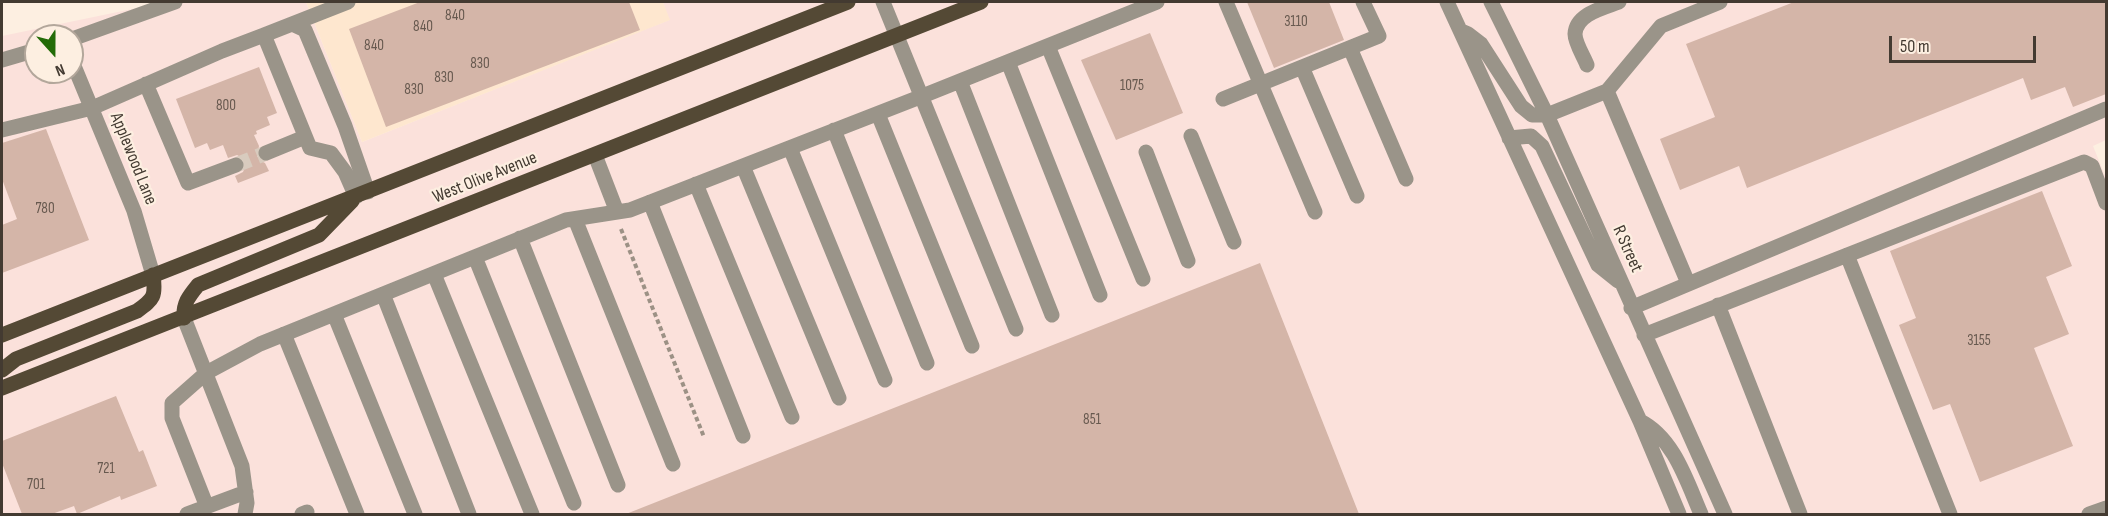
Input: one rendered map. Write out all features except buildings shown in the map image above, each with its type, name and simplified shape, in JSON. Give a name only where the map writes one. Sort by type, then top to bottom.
[{"type":"main road","name":"West Olive Avenue","points":[[2,335],[848,2]]},
{"type":"main road","name":"West Olive Avenue","points":[[2,388],[981,2]]},
{"type":"main road","points":[[184,318],[183,308],[187,298],[198,285],[319,235],[362,194]]},
{"type":"main road","points":[[2,370],[16,359],[137,311],[152,300],[155,289],[153,275]]},
{"type":"street","points":[[84,35],[175,2]]},
{"type":"street","points":[[2,130],[92,108],[348,2]]},
{"type":"street","points":[[883,2],[1016,329]]},
{"type":"street","points":[[207,507],[172,418],[172,403],[206,374],[260,344],[520,238],[575,219],[630,210],[1158,2]]},
{"type":"street","points":[[1226,2],[1315,212]]},
{"type":"street","points":[[1223,99],[1378,36],[1363,2]]},
{"type":"street","points":[[1447,2],[1640,421],[1679,514]]},
{"type":"street","points":[[1587,65],[1575,35],[1579,22],[1592,12],[1619,2]]},
{"type":"street","name":"R Street","points":[[1495,3],[1725,514]]},
{"type":"street","points":[[1461,31],[1481,44],[1521,106],[1532,114],[1547,115],[1607,91],[1661,26],[1710,3]]},
{"type":"street","points":[[292,24],[306,30],[345,126],[362,194]]},
{"type":"street","points":[[264,35],[310,148],[331,153],[362,194]]},
{"type":"street","points":[[1048,46],[1143,279]]},
{"type":"street","points":[[1350,48],[1406,179]]},
{"type":"street","points":[[2,60],[24,54]]},
{"type":"street","points":[[1008,62],[1100,296]]},
{"type":"street","points":[[1302,67],[1357,196]]},
{"type":"street","points":[[960,81],[1052,315]]},
{"type":"street","name":"Applewood Lane","points":[[82,84],[134,211],[153,275]]},
{"type":"street","points":[[146,84],[188,183],[236,165]]},
{"type":"street","points":[[1607,91],[1688,283]]},
{"type":"street","points":[[1631,308],[2106,109]]},
{"type":"street","points":[[878,114],[972,346]]},
{"type":"street","points":[[834,130],[927,363]]},
{"type":"street","points":[[1191,136],[1234,242]]},
{"type":"street","points":[[1509,138],[1531,136],[1542,146],[1598,265],[1621,283]]},
{"type":"street","points":[[266,153],[305,137]]},
{"type":"street","points":[[790,148],[885,380]]},
{"type":"street","points":[[1146,152],[1188,261]]},
{"type":"street","points":[[595,155],[617,212]]},
{"type":"street","points":[[1644,335],[2084,162],[2092,166],[2106,204]]},
{"type":"street","points":[[743,166],[839,398]]},
{"type":"street","points":[[696,184],[792,417]]},
{"type":"street","points":[[650,202],[743,436]]},
{"type":"street","points":[[575,219],[673,464]]},
{"type":"street","points":[[520,238],[618,485]]},
{"type":"street","points":[[1846,255],[1950,514]]},
{"type":"street","points":[[476,257],[574,503]]},
{"type":"street","points":[[434,274],[531,514]]},
{"type":"street","points":[[383,294],[469,514]]},
{"type":"street","points":[[1718,305],[1800,514]]},
{"type":"street","points":[[334,314],[415,514]]},
{"type":"street","points":[[184,318],[238,453],[246,492],[245,514]]},
{"type":"street","points":[[284,334],[357,514]]},
{"type":"street","points":[[1640,421],[1662,436],[1701,514]]},
{"type":"street","points":[[187,514],[246,492]]},
{"type":"street","points":[[2089,514],[2106,508]]},
{"type":"path","points":[[621,229],[704,437]]},
{"type":"shaded area","points":[[166,2],[306,2],[362,142],[669,20],[663,2],[2106,2],[2106,140],[2093,146],[2106,178],[2106,514],[2,514],[2,36],[24,31],[24,84],[84,84],[84,24],[60,24]]},
{"type":"shaded area","points":[[306,2],[663,2],[670,20],[362,142]]},
{"type":"tunnel","points":[[236,165],[266,153]]}]
